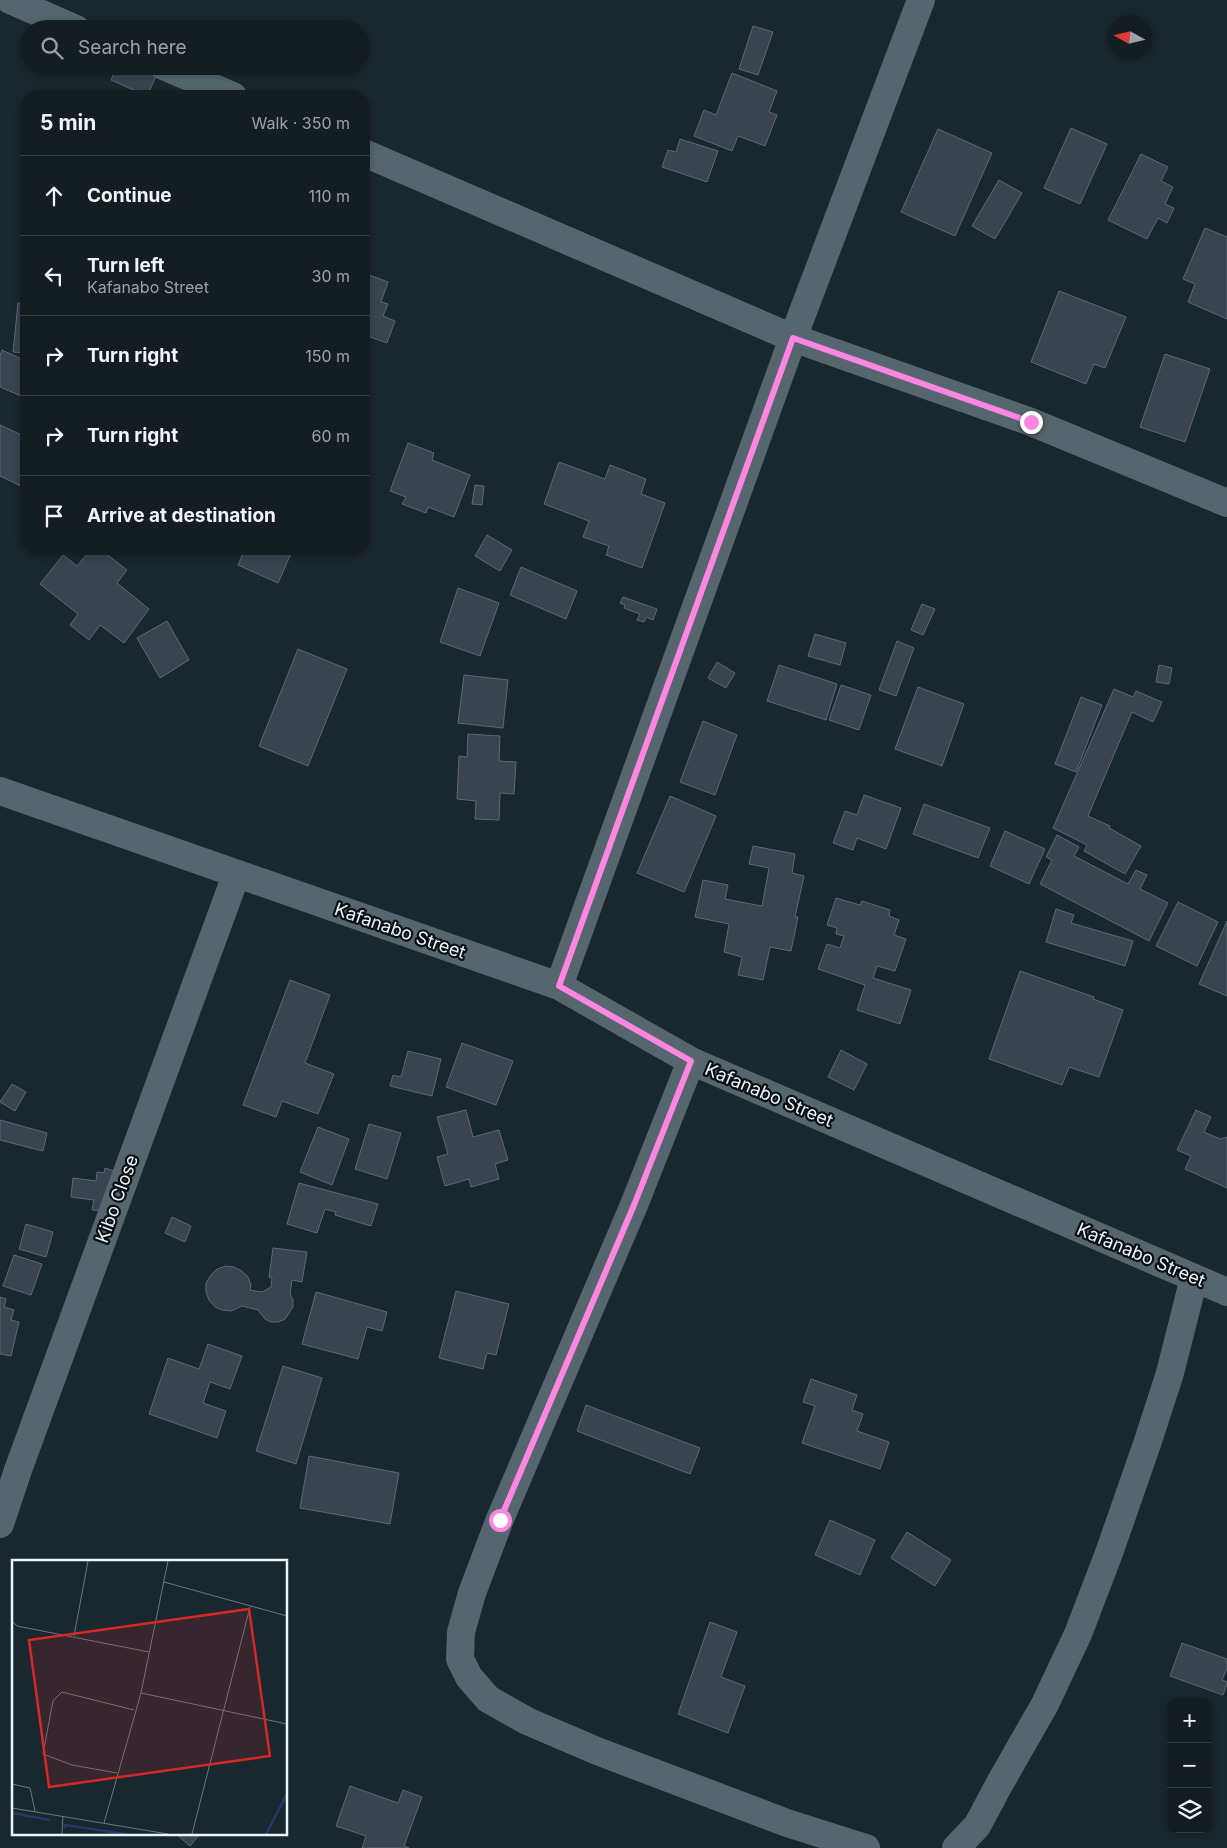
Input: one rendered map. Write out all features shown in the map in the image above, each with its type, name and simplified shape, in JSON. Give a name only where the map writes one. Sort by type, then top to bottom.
[{"type":"street","points":[[10,0],[56,20]]},
{"type":"street","points":[[559,986],[793,338],[921,0]]},
{"type":"street","points":[[184,75],[219,90]]},
{"type":"street","points":[[370,156],[793,338],[1031,422],[1227,503]]},
{"type":"street","name":"Kafanabo Street","points":[[0,791],[236,875],[559,986],[691,1061],[1227,1292]]},
{"type":"street","name":"Kibo Close","points":[[0,1524],[9,1466],[236,875]]},
{"type":"street","points":[[691,1061],[634,1205],[500,1520],[472,1594],[461,1632],[460,1659],[469,1677],[488,1699],[527,1721],[597,1751],[787,1823],[866,1848]]},
{"type":"street","points":[[956,1848],[977,1826],[1045,1704],[1078,1634],[1148,1444],[1170,1373],[1194,1278]]},
{"type":"building","points":[[753,26],[773,32],[758,75],[739,69]]},
{"type":"building","points":[[732,73],[777,91],[769,112],[777,115],[765,146],[738,136],[732,151],[694,136],[704,110],[716,115]]},
{"type":"building","points":[[113,75],[157,75],[150,90],[134,90],[111,80]]},
{"type":"building","points":[[1071,128],[1107,144],[1080,204],[1044,188]]},
{"type":"building","points":[[938,129],[992,153],[955,236],[901,212]]},
{"type":"building","points":[[680,139],[718,151],[707,182],[662,167],[668,150],[676,152]]},
{"type":"building","points":[[1141,154],[1168,167],[1161,181],[1173,187],[1165,204],[1174,208],[1167,223],[1158,218],[1147,239],[1108,220]]},
{"type":"building","points":[[999,180],[1022,193],[995,239],[972,226]]},
{"type":"building","points":[[1205,228],[1227,237],[1227,319],[1188,302],[1195,284],[1183,279]]},
{"type":"building","points":[[370,275],[388,282],[381,302],[388,304],[383,316],[395,321],[387,343],[370,337]]},
{"type":"building","points":[[1059,291],[1126,317],[1105,368],[1094,364],[1086,384],[1031,362]]},
{"type":"building","points":[[18,303],[20,303],[20,353],[13,352]]},
{"type":"building","points":[[2,350],[20,358],[20,395],[0,387],[0,356]]},
{"type":"building","points":[[1165,354],[1210,369],[1185,442],[1140,427]]},
{"type":"building","points":[[0,425],[20,434],[20,486],[0,476]]},
{"type":"building","points":[[408,443],[434,453],[432,460],[470,475],[454,517],[428,507],[426,513],[402,504],[406,497],[390,491]]},
{"type":"building","points":[[559,462],[605,479],[610,465],[646,479],[641,494],[665,503],[642,568],[606,555],[609,546],[583,537],[589,521],[544,504]]},
{"type":"building","points":[[475,485],[484,486],[482,505],[472,504]]},
{"type":"building","points":[[487,535],[512,550],[500,571],[475,556]]},
{"type":"building","points":[[63,555],[77,566],[86,555],[108,555],[127,570],[117,583],[149,609],[124,643],[100,625],[89,640],[70,625],[78,614],[40,584]]},
{"type":"building","points":[[242,555],[290,555],[278,583],[238,565]]},
{"type":"building","points":[[521,567],[577,591],[566,619],[510,595]]},
{"type":"building","points":[[458,588],[499,603],[480,656],[440,642]]},
{"type":"building","points":[[623,597],[657,609],[653,620],[646,617],[644,622],[637,620],[640,614],[624,608],[625,605],[620,603]]},
{"type":"building","points":[[922,604],[935,609],[923,635],[911,630]]},
{"type":"building","points":[[167,621],[189,660],[160,678],[137,638]]},
{"type":"building","points":[[815,634],[846,643],[840,665],[808,656]]},
{"type":"building","points":[[897,641],[914,648],[896,696],[879,690]]},
{"type":"building","points":[[298,649],[347,669],[308,766],[259,746]]},
{"type":"building","points":[[717,662],[735,673],[726,688],[708,678]]},
{"type":"building","points":[[779,665],[837,684],[826,720],[767,701]]},
{"type":"building","points":[[1159,665],[1172,668],[1169,684],[1156,682]]},
{"type":"building","points":[[464,675],[508,680],[503,728],[458,723]]},
{"type":"building","points":[[841,685],[871,695],[859,730],[829,720]]},
{"type":"building","points":[[918,687],[964,704],[942,766],[895,749]]},
{"type":"building","points":[[1114,689],[1133,697],[1136,691],[1162,702],[1153,722],[1132,712],[1088,816],[1110,826],[1109,828],[1141,846],[1125,874],[1084,851],[1087,845],[1053,828]]},
{"type":"building","points":[[1081,697],[1102,705],[1076,772],[1055,764]]},
{"type":"building","points":[[703,721],[737,735],[715,795],[680,782]]},
{"type":"building","points":[[468,734],[500,736],[499,761],[516,762],[514,794],[500,793],[499,820],[475,819],[476,801],[457,799],[459,756],[467,757]]},
{"type":"building","points":[[864,795],[901,808],[886,849],[857,838],[853,850],[833,843],[845,811],[857,815]]},
{"type":"building","points":[[670,796],[716,816],[684,892],[637,873]]},
{"type":"building","points":[[924,804],[990,828],[978,858],[913,834]]},
{"type":"building","points":[[1005,831],[1045,849],[1029,884],[990,866]]},
{"type":"building","points":[[1057,835],[1079,847],[1074,856],[1128,884],[1136,870],[1147,875],[1140,889],[1168,903],[1149,941],[1040,884],[1052,860],[1046,857]]},
{"type":"building","points":[[753,846],[795,854],[792,873],[804,876],[795,917],[798,917],[791,951],[770,947],[763,980],[738,975],[742,957],[724,952],[729,924],[695,917],[703,880],[728,885],[725,899],[762,906],[769,868],[749,864]]},
{"type":"building","points":[[836,898],[860,905],[862,901],[890,910],[889,916],[899,920],[894,935],[906,939],[895,971],[877,966],[873,978],[911,990],[900,1024],[857,1010],[865,985],[818,969],[827,944],[840,948],[844,936],[836,934],[837,928],[827,925]]},
{"type":"building","points":[[1178,902],[1218,922],[1197,966],[1156,946]]},
{"type":"building","points":[[1056,909],[1074,915],[1071,923],[1133,941],[1125,966],[1046,942]]},
{"type":"building","points":[[1227,921],[1227,996],[1199,984]]},
{"type":"building","points":[[1020,971],[1094,997],[1093,999],[1123,1010],[1099,1077],[1069,1067],[1062,1085],[989,1059]]},
{"type":"building","points":[[290,980],[330,995],[305,1063],[334,1074],[318,1114],[282,1101],[276,1117],[243,1105]]},
{"type":"building","points":[[462,1043],[513,1061],[496,1105],[446,1087]]},
{"type":"building","points":[[841,1050],[867,1064],[854,1090],[828,1077]]},
{"type":"building","points":[[408,1051],[441,1059],[432,1096],[390,1086],[393,1075],[401,1077]]},
{"type":"building","points":[[12,1084],[26,1092],[15,1111],[0,1102]]},
{"type":"building","points":[[466,1110],[473,1137],[499,1130],[508,1160],[495,1164],[499,1179],[471,1187],[469,1179],[445,1186],[437,1157],[448,1154],[437,1117]]},
{"type":"building","points":[[1196,1110],[1211,1117],[1204,1132],[1220,1139],[1227,1137],[1227,1188],[1185,1169],[1191,1156],[1177,1150]]},
{"type":"building","points":[[0,1120],[47,1133],[43,1151],[0,1140]]},
{"type":"building","points":[[369,1124],[401,1133],[387,1179],[355,1169]]},
{"type":"building","points":[[318,1127],[349,1139],[332,1185],[300,1172]]},
{"type":"building","points":[[105,1168],[118,1172],[105,1211],[92,1210],[94,1200],[71,1197],[73,1178],[96,1181],[97,1172],[104,1173]]},
{"type":"building","points":[[299,1183],[378,1204],[371,1226],[335,1215],[336,1212],[325,1209],[317,1233],[287,1224]]},
{"type":"building","points":[[172,1217],[191,1226],[185,1242],[165,1233]]},
{"type":"building","points":[[26,1224],[53,1232],[46,1257],[19,1249]]},
{"type":"building","points":[[273,1248],[307,1252],[302,1282],[292,1280],[290,1294],[293,1300],[293,1307],[285,1319],[271,1322],[265,1319],[258,1310],[242,1306],[231,1311],[215,1307],[209,1300],[206,1292],[206,1283],[217,1269],[226,1266],[242,1271],[248,1277],[251,1285],[250,1290],[262,1292],[271,1287],[272,1278],[269,1277]]},
{"type":"building","points":[[14,1255],[42,1264],[31,1295],[3,1286]]},
{"type":"building","points":[[456,1291],[509,1304],[496,1355],[487,1353],[483,1369],[439,1358]]},
{"type":"building","points":[[316,1292],[387,1312],[382,1331],[367,1327],[358,1359],[302,1344]]},
{"type":"building","points":[[0,1297],[6,1299],[4,1307],[14,1310],[11,1320],[19,1322],[11,1356],[0,1354]]},
{"type":"building","points":[[208,1344],[242,1356],[230,1389],[210,1382],[203,1403],[226,1411],[217,1438],[149,1414],[168,1358],[199,1369]]},
{"type":"building","points":[[283,1366],[322,1378],[296,1464],[256,1451]]},
{"type":"building","points":[[811,1379],[857,1395],[852,1410],[863,1414],[857,1431],[889,1442],[880,1469],[802,1443],[815,1406],[803,1402]]},
{"type":"building","points":[[586,1405],[700,1448],[690,1474],[577,1431]]},
{"type":"building","points":[[309,1456],[399,1473],[390,1524],[300,1508]]},
{"type":"building","points":[[830,1520],[875,1540],[860,1575],[815,1555]]},
{"type":"building","points":[[907,1532],[951,1560],[935,1586],[891,1558]]},
{"type":"building","points":[[710,1622],[737,1632],[721,1677],[745,1686],[728,1733],[678,1714]]},
{"type":"building","points":[[1182,1643],[1227,1659],[1227,1668],[1222,1680],[1227,1682],[1227,1684],[1223,1695],[1170,1676]]},
{"type":"building","points":[[350,1786],[398,1803],[403,1790],[422,1797],[404,1846],[409,1848],[362,1848],[366,1836],[336,1826]]},
{"type":"building","points":[[178,1836],[198,1836],[190,1846]]},
{"type":"route","points":[[500,1520],[634,1205],[691,1061],[559,986],[793,338],[1031,422]]}]
